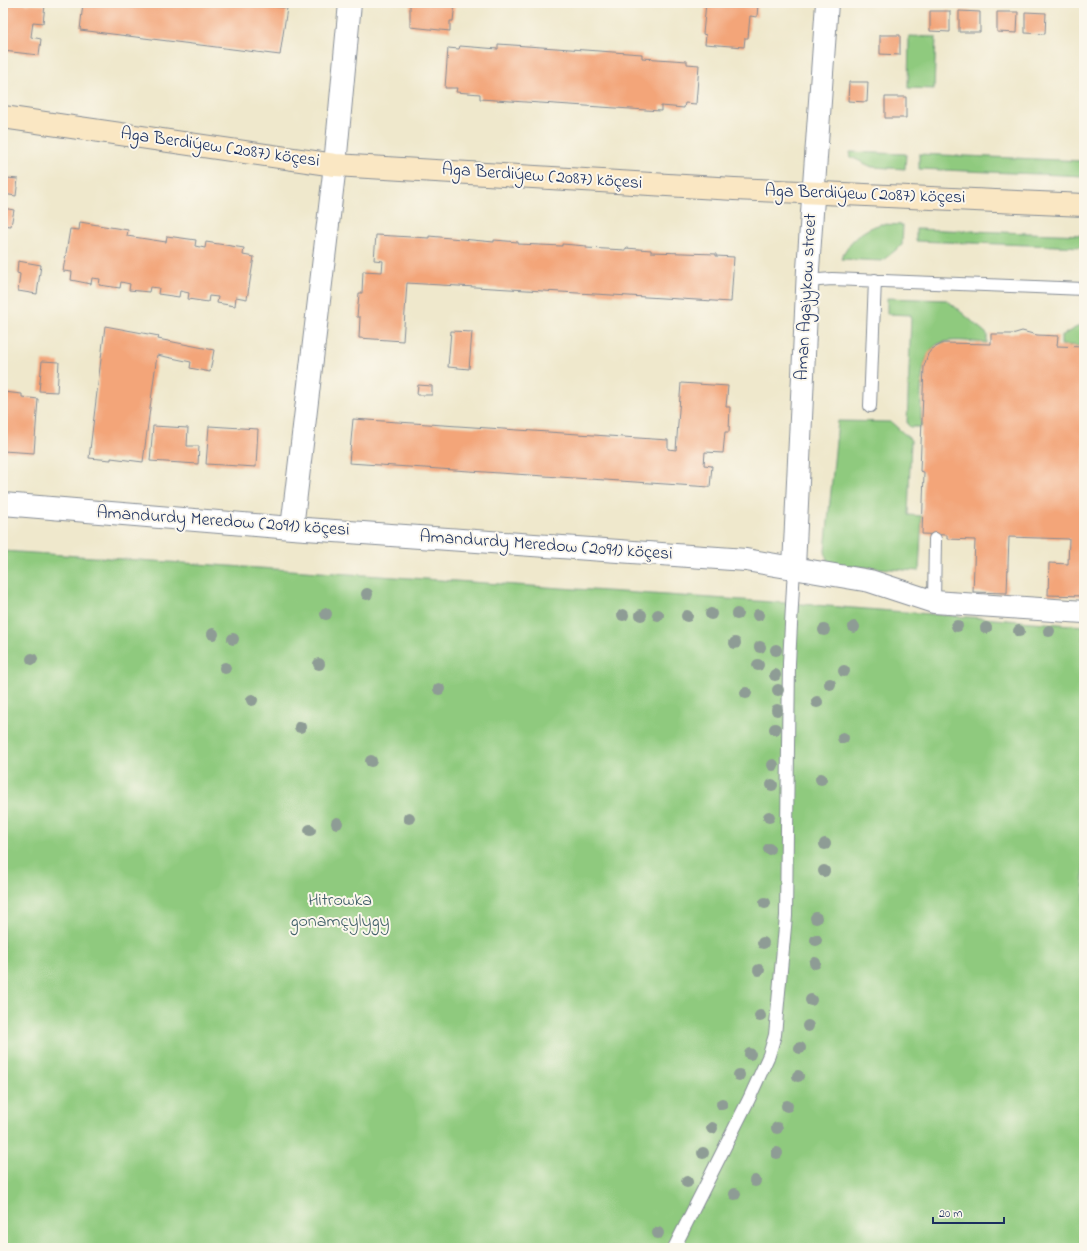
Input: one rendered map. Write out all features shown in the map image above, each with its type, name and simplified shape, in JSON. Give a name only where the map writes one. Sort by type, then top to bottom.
[{"type":"street","points":[[292,528],[335,165],[350,3]]},
{"type":"street","name":"Aman Agajykow street","points":[[794,567],[812,192],[827,3]]},
{"type":"street","name":"Aga Berdiýew (2087) köçesi","points":[[3,117],[335,165],[812,192],[1084,205]]},
{"type":"street","name":"Amandurdy Meredow (2091) köçesi","points":[[3,504],[292,528],[746,560],[870,581],[934,602],[1084,612]]},
{"type":"lane","points":[[807,281],[832,279],[875,280],[1084,288]]},
{"type":"lane","points":[[870,406],[875,280]]},
{"type":"lane","points":[[934,602],[935,539]]},
{"type":"lane","points":[[674,1248],[749,1100],[770,1055],[775,1035],[786,916],[789,671],[794,567]]},
{"type":"green space","points":[[909,36],[936,37],[934,89],[908,88]]},
{"type":"green space","points":[[850,152],[906,154],[905,169],[872,167],[851,157]]},
{"type":"green space","points":[[919,154],[1084,161],[1084,176],[919,169]]},
{"type":"green space","points":[[881,224],[903,225],[902,245],[882,261],[841,259],[852,241],[868,229]]},
{"type":"green space","points":[[916,229],[1084,235],[1084,247],[916,241]]},
{"type":"green space","points":[[887,298],[947,300],[987,334],[987,343],[949,341],[935,346],[928,354],[924,365],[922,378],[921,427],[910,427],[907,424],[911,315],[887,314]]},
{"type":"green space","points":[[1084,323],[1084,346],[1061,345],[1061,336]]},
{"type":"green space","points":[[838,421],[891,422],[911,440],[908,515],[922,516],[919,571],[835,565],[827,561],[825,551]]},
{"type":"green space","name":"Hitrowka gonamçylygy","points":[[3,551],[802,604],[1084,626],[1084,1248],[3,1248]]},
{"type":"building","points":[[3,3],[45,5],[43,23],[33,22],[31,37],[41,39],[39,55],[3,51]]},
{"type":"building","points":[[83,3],[246,3],[287,8],[280,55],[80,30]]},
{"type":"building","points":[[410,3],[455,3],[453,21],[450,21],[450,31],[410,27]]},
{"type":"building","points":[[706,3],[758,3],[757,17],[750,16],[748,38],[745,38],[744,47],[705,44],[706,35],[703,34]]},
{"type":"building","points":[[930,11],[950,11],[950,32],[930,31]]},
{"type":"building","points":[[959,11],[980,12],[980,32],[959,32]]},
{"type":"building","points":[[997,12],[1018,12],[1017,33],[997,32]]},
{"type":"building","points":[[1025,12],[1046,13],[1045,34],[1025,33]]},
{"type":"building","points":[[880,35],[900,35],[900,55],[880,54]]},
{"type":"building","points":[[498,44],[642,54],[642,58],[687,61],[687,64],[699,65],[696,104],[685,103],[684,108],[661,106],[661,111],[480,99],[480,94],[456,92],[457,88],[445,88],[448,48],[459,49],[460,46],[498,49]]},
{"type":"building","points":[[849,82],[868,82],[867,102],[848,101]]},
{"type":"building","points":[[885,97],[906,97],[906,118],[885,118]]},
{"type":"building","points":[[3,175],[7,176],[7,178],[18,179],[16,196],[3,194]]},
{"type":"building","points":[[3,208],[14,210],[11,226],[3,225]]},
{"type":"building","points":[[80,222],[128,230],[127,236],[166,242],[167,236],[196,240],[195,246],[205,248],[206,242],[244,248],[243,255],[254,257],[247,299],[236,297],[235,306],[217,303],[218,297],[209,296],[208,302],[188,299],[189,293],[180,291],[179,297],[158,294],[159,288],[150,287],[149,292],[129,290],[130,284],[121,282],[120,288],[99,285],[100,279],[92,278],[91,284],[71,280],[72,272],[63,271],[70,229],[79,230]]},
{"type":"building","points":[[376,235],[429,238],[429,236],[494,242],[494,240],[518,242],[518,244],[562,246],[562,244],[586,246],[586,248],[626,250],[626,248],[651,250],[651,252],[716,254],[716,256],[734,257],[731,302],[407,283],[403,341],[359,338],[360,317],[357,317],[359,293],[362,293],[363,271],[382,272],[383,261],[374,260]]},
{"type":"building","points":[[18,261],[41,265],[37,294],[18,291],[20,274],[17,273]]},
{"type":"building","points":[[105,326],[159,336],[158,339],[214,350],[210,372],[190,368],[191,362],[157,355],[143,462],[111,458],[111,460],[89,458]]},
{"type":"building","points":[[451,331],[472,332],[469,369],[448,367]]},
{"type":"building","points":[[1022,331],[1037,335],[1058,336],[1057,346],[1084,347],[1084,596],[1048,595],[1049,563],[1068,564],[1069,539],[1009,537],[1007,593],[973,592],[975,540],[947,539],[947,535],[922,534],[924,472],[920,471],[924,366],[928,354],[932,349],[943,343],[991,344],[991,334],[1012,334]]},
{"type":"building","points":[[42,361],[59,362],[57,392],[39,391]]},
{"type":"building","points":[[681,383],[728,386],[726,407],[730,407],[729,432],[725,432],[723,453],[705,452],[704,465],[712,466],[710,487],[349,463],[353,419],[668,440],[668,449],[676,450]]},
{"type":"building","points":[[418,385],[432,386],[432,395],[417,395]]},
{"type":"building","points":[[3,392],[22,394],[22,397],[38,399],[34,453],[3,451]]},
{"type":"building","points":[[153,426],[188,428],[187,446],[199,446],[198,464],[150,461]]},
{"type":"building","points":[[209,426],[258,429],[256,467],[206,464]]}]
